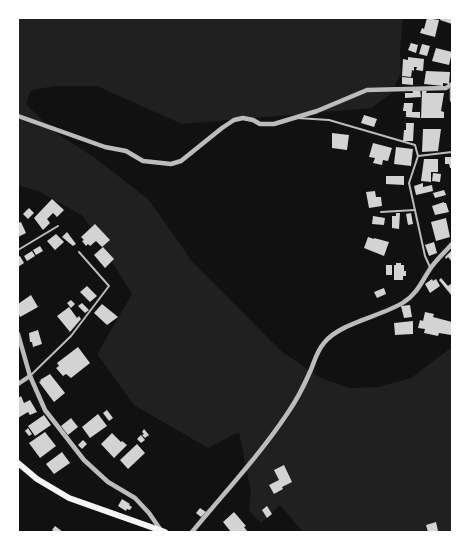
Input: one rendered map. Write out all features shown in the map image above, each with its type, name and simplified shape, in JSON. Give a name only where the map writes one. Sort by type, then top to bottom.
[{"type":"main road","points":[[18,463],[36,479],[69,498],[163,532]]},
{"type":"street","points":[[18,116],[105,147],[126,151],[143,161],[171,164],[181,161],[234,120],[243,118],[260,124],[274,124],[317,111],[367,90],[446,88],[452,84]]},
{"type":"street","points":[[452,89],[452,100]]},
{"type":"street","points":[[192,532],[257,455],[287,414],[301,392],[314,360],[324,342],[359,321],[406,301],[419,288],[430,268],[452,244]]},
{"type":"street","points":[[18,334],[30,376],[45,410],[84,460],[108,482],[135,498],[163,532]]},
{"type":"street","points":[[18,384],[30,376]]},
{"type":"lane","points":[[294,118],[329,120],[415,145],[418,156],[409,182],[425,256],[430,268]]},
{"type":"lane","points":[[418,156],[452,152]]},
{"type":"lane","points":[[381,212],[415,210]]},
{"type":"lane","points":[[18,250],[58,226]]},
{"type":"lane","points":[[30,376],[71,336],[109,286],[79,252]]},
{"type":"shaded area","points":[[18,18],[403,18],[400,51],[401,73],[391,94],[371,108],[182,124],[97,86],[56,86],[31,90],[26,104],[52,130],[95,158],[149,200],[191,260],[281,351],[319,377],[349,388],[379,387],[411,378],[452,347],[452,532],[303,532],[280,505],[261,523],[249,510],[251,492],[239,432],[208,448],[134,405],[97,354],[132,294],[83,216],[38,191],[18,185]]},
{"type":"building","points":[[427,18],[439,20],[435,37],[420,33],[422,28],[424,29]]},
{"type":"building","points":[[441,18],[452,18],[452,24],[440,20]]},
{"type":"building","points":[[411,43],[418,45],[416,53],[408,50]]},
{"type":"building","points":[[422,44],[430,46],[427,56],[419,54]]},
{"type":"building","points":[[436,48],[452,52],[449,65],[432,61]]},
{"type":"building","points":[[408,57],[424,59],[423,71],[416,70],[417,67],[414,67],[411,77],[402,76],[403,59],[408,60]]},
{"type":"building","points":[[426,71],[450,72],[449,84],[443,83],[443,86],[424,84]]},
{"type":"building","points":[[402,77],[413,78],[413,85],[402,84]]},
{"type":"building","points":[[420,89],[421,97],[405,98],[405,93],[413,93],[412,90]]},
{"type":"building","points":[[422,91],[427,91],[426,93],[444,93],[441,111],[444,112],[444,118],[421,118]]},
{"type":"building","points":[[404,103],[413,103],[412,112],[420,112],[420,118],[406,117],[406,111],[403,111]]},
{"type":"building","points":[[364,115],[377,119],[374,127],[361,123]]},
{"type":"building","points":[[406,123],[414,123],[413,141],[403,141]]},
{"type":"building","points":[[423,129],[441,129],[438,151],[422,152]]},
{"type":"building","points":[[332,133],[349,135],[347,150],[332,148]]},
{"type":"building","points":[[373,143],[392,148],[388,161],[383,160],[382,165],[373,163],[375,158],[369,157]]},
{"type":"building","points":[[396,147],[413,149],[411,166],[394,164]]},
{"type":"building","points":[[445,157],[452,157],[452,168],[450,168],[449,164],[445,164]]},
{"type":"building","points":[[424,159],[438,159],[438,172],[431,172],[431,182],[421,181]]},
{"type":"building","points":[[433,173],[441,174],[440,182],[432,181]]},
{"type":"building","points":[[386,176],[404,176],[404,185],[386,184]]},
{"type":"building","points":[[423,183],[423,187],[432,185],[433,191],[416,195],[414,186]]},
{"type":"building","points":[[444,190],[446,195],[435,198],[433,193]]},
{"type":"building","points":[[375,191],[376,197],[381,197],[382,206],[369,208],[366,192]]},
{"type":"building","points":[[52,199],[64,210],[57,217],[53,213],[47,219],[50,223],[43,230],[34,218]]},
{"type":"building","points":[[444,202],[449,212],[435,215],[432,206]]},
{"type":"building","points":[[29,208],[34,213],[28,219],[23,214]]},
{"type":"building","points":[[396,213],[400,213],[399,229],[392,228],[392,216],[396,216]]},
{"type":"building","points":[[411,213],[413,224],[408,225],[406,214]]},
{"type":"building","points":[[373,216],[385,218],[384,225],[372,224]]},
{"type":"building","points":[[446,218],[450,237],[436,241],[431,222]]},
{"type":"building","points":[[21,222],[26,233],[18,237],[18,223]]},
{"type":"building","points":[[95,224],[110,240],[102,247],[96,241],[90,246],[88,244],[86,246],[82,241],[84,240],[81,237]]},
{"type":"building","points":[[67,232],[76,244],[73,246],[62,237]]},
{"type":"building","points":[[56,234],[64,242],[55,250],[47,241]]},
{"type":"building","points":[[368,237],[389,242],[384,256],[364,248]]},
{"type":"building","points":[[434,242],[437,253],[429,256],[425,245]]},
{"type":"building","points":[[40,246],[43,251],[36,255],[33,250]]},
{"type":"building","points":[[103,247],[114,259],[105,268],[94,255]]},
{"type":"building","points":[[452,250],[452,262],[448,257],[446,259],[445,257]]},
{"type":"building","points":[[32,251],[35,256],[27,261],[24,256]]},
{"type":"building","points":[[20,256],[24,263],[18,267],[18,257]]},
{"type":"building","points":[[396,263],[404,265],[406,276],[403,276],[403,280],[394,280],[394,265]]},
{"type":"building","points":[[386,265],[392,265],[392,275],[386,275]]},
{"type":"building","points":[[441,278],[448,286],[452,283],[452,296],[439,280]]},
{"type":"building","points":[[432,279],[433,281],[436,279],[440,286],[430,293],[425,284]]},
{"type":"building","points":[[87,286],[97,296],[90,302],[80,292]]},
{"type":"building","points":[[384,288],[386,294],[377,298],[374,292]]},
{"type":"building","points":[[31,295],[38,307],[20,317],[18,304]]},
{"type":"building","points":[[71,300],[75,304],[71,308],[67,303]]},
{"type":"building","points":[[82,303],[89,310],[85,313],[78,306]]},
{"type":"building","points":[[102,304],[118,317],[107,325],[94,313]]},
{"type":"building","points":[[410,305],[412,317],[404,318],[401,306]]},
{"type":"building","points":[[69,307],[77,318],[79,316],[81,319],[70,332],[57,316]]},
{"type":"building","points":[[425,312],[434,314],[433,317],[452,322],[451,335],[439,333],[438,336],[424,333],[425,329],[418,328],[420,320],[423,321]]},
{"type":"building","points":[[413,321],[413,334],[395,335],[394,323]]},
{"type":"building","points":[[38,330],[42,344],[33,347],[32,342],[30,342],[29,333]]},
{"type":"building","points":[[78,347],[90,363],[71,378],[66,374],[63,376],[56,368],[59,366],[57,363]]},
{"type":"building","points":[[50,374],[65,393],[54,402],[39,382]]},
{"type":"building","points":[[21,396],[24,403],[30,400],[37,412],[30,415],[28,412],[18,418],[18,398]]},
{"type":"building","points":[[107,410],[113,418],[109,421],[103,413]]},
{"type":"building","points":[[98,414],[107,426],[90,438],[82,427]]},
{"type":"building","points":[[44,415],[51,425],[35,436],[28,426]]},
{"type":"building","points":[[71,418],[78,427],[68,435],[61,426]]},
{"type":"building","points":[[28,428],[32,434],[29,436],[25,431]]},
{"type":"building","points":[[144,429],[149,435],[145,438],[142,435],[144,434],[142,432]]},
{"type":"building","points":[[45,432],[56,446],[40,458],[29,443]]},
{"type":"building","points":[[112,433],[127,445],[114,458],[101,444]]},
{"type":"building","points":[[141,435],[145,440],[141,443],[137,439]]},
{"type":"building","points":[[83,440],[87,444],[82,449],[78,445]]},
{"type":"building","points":[[137,444],[145,453],[128,469],[120,460]]},
{"type":"building","points":[[62,452],[70,463],[54,474],[46,464]]},
{"type":"building","points":[[284,465],[292,482],[274,494],[269,485],[279,480],[274,470]]},
{"type":"building","points":[[122,499],[130,504],[132,507],[130,510],[127,509],[126,511],[118,506]]},
{"type":"building","points":[[267,506],[272,514],[267,518],[262,510]]},
{"type":"building","points":[[200,508],[206,512],[201,517],[196,513]]},
{"type":"building","points":[[234,512],[246,526],[244,527],[248,532],[231,532],[223,522]]},
{"type":"building","points":[[436,522],[438,531],[428,532],[426,525]]},
{"type":"building","points":[[55,526],[63,532],[52,530]]}]
